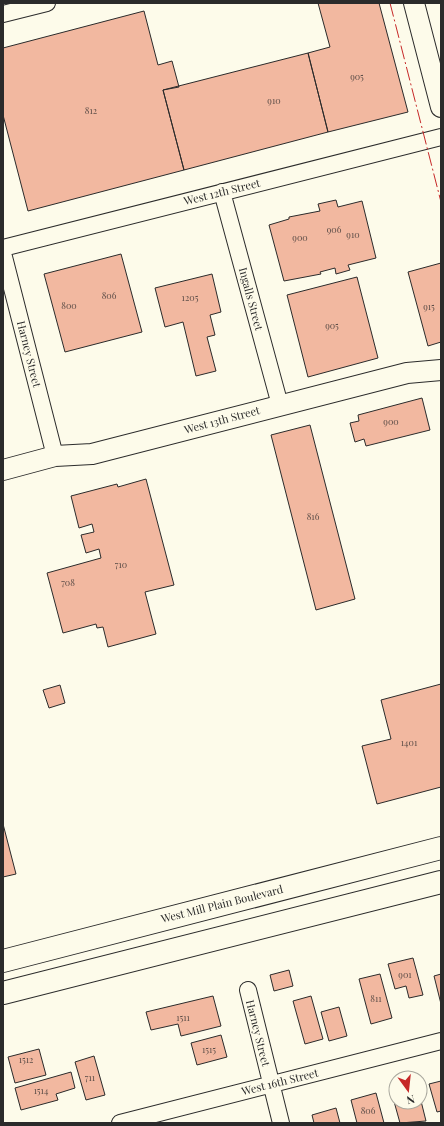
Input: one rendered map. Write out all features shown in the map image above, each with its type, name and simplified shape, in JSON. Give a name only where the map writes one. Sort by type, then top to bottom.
[{"type":"main road","name":"West Mill Plain Boulevard","points":[[3,960],[441,848]]},
{"type":"main road","points":[[3,993],[441,882]]},
{"type":"street","points":[[3,14],[46,3]]},
{"type":"street","points":[[414,3],[441,107]]},
{"type":"street","name":"West 12th Street","points":[[3,248],[441,137]]},
{"type":"street","name":"Ingalls Street","points":[[222,192],[280,406]]},
{"type":"street","name":"Harney Street","points":[[3,253],[55,456]]},
{"type":"street","name":"West 13th Street","points":[[3,470],[55,456],[92,454],[407,373],[440,372]]},
{"type":"street","name":"Harney Street","points":[[248,990],[281,1123]]},
{"type":"street","name":"West 16th Street","points":[[120,1123],[441,1041]]},
{"type":"building","points":[[318,3],[379,3],[408,112],[328,132],[308,53],[330,47]]},
{"type":"building","points":[[144,11],[158,65],[172,61],[179,87],[163,90],[184,170],[28,211],[3,115],[3,48]]},
{"type":"building","points":[[308,53],[328,132],[184,170],[163,90]]},
{"type":"building","points":[[336,200],[338,207],[362,201],[376,258],[348,265],[350,270],[336,274],[335,268],[320,272],[321,274],[284,281],[269,225],[289,219],[289,217],[320,211],[318,204]]},
{"type":"building","points":[[121,254],[142,332],[65,352],[44,274]]},
{"type":"building","points":[[441,263],[441,342],[428,346],[408,272]]},
{"type":"building","points":[[212,274],[221,312],[210,315],[215,335],[207,337],[216,371],[196,376],[183,322],[165,327],[155,288]]},
{"type":"building","points":[[357,277],[378,358],[308,377],[287,295]]},
{"type":"building","points":[[422,398],[430,430],[366,446],[364,439],[355,442],[350,423],[359,421],[358,415]]},
{"type":"building","points":[[310,425],[355,599],[316,610],[271,435]]},
{"type":"building","points":[[146,479],[174,585],[145,592],[156,634],[108,647],[103,627],[97,628],[96,624],[63,633],[47,573],[101,558],[99,549],[86,553],[81,535],[94,532],[92,524],[79,528],[71,496],[117,484],[118,487]]},
{"type":"building","points":[[441,684],[441,787],[377,804],[362,746],[391,739],[381,700]]},
{"type":"building","points":[[60,685],[65,703],[49,708],[43,690]]},
{"type":"building","points":[[3,824],[16,874],[3,877]]},
{"type":"building","points":[[413,958],[423,995],[409,998],[406,986],[395,989],[388,964]]},
{"type":"building","points":[[289,970],[293,986],[274,991],[270,975]]},
{"type":"building","points":[[380,974],[392,1018],[371,1024],[359,979]]},
{"type":"building","points":[[441,974],[441,1004],[434,976]]},
{"type":"building","points":[[213,996],[221,1026],[181,1036],[178,1024],[151,1030],[146,1012]]},
{"type":"building","points":[[311,996],[323,1039],[305,1044],[293,1001]]},
{"type":"building","points":[[339,1007],[347,1036],[329,1041],[321,1012]]},
{"type":"building","points":[[221,1035],[227,1057],[197,1065],[191,1043]]},
{"type":"building","points":[[39,1049],[46,1075],[15,1083],[8,1057]]},
{"type":"building","points":[[94,1056],[105,1095],[86,1100],[75,1062]]},
{"type":"building","points":[[71,1072],[75,1088],[56,1094],[58,1100],[21,1110],[15,1088]]},
{"type":"building","points":[[441,1081],[441,1111],[437,1112],[429,1084]]},
{"type":"building","points":[[376,1093],[384,1123],[357,1123],[351,1100]]},
{"type":"building","points":[[336,1108],[340,1123],[314,1123],[312,1115]]},
{"type":"building","points":[[396,1110],[423,1110],[426,1121],[400,1123]]},
{"type":"power","points":[[390,3],[441,202]]}]
